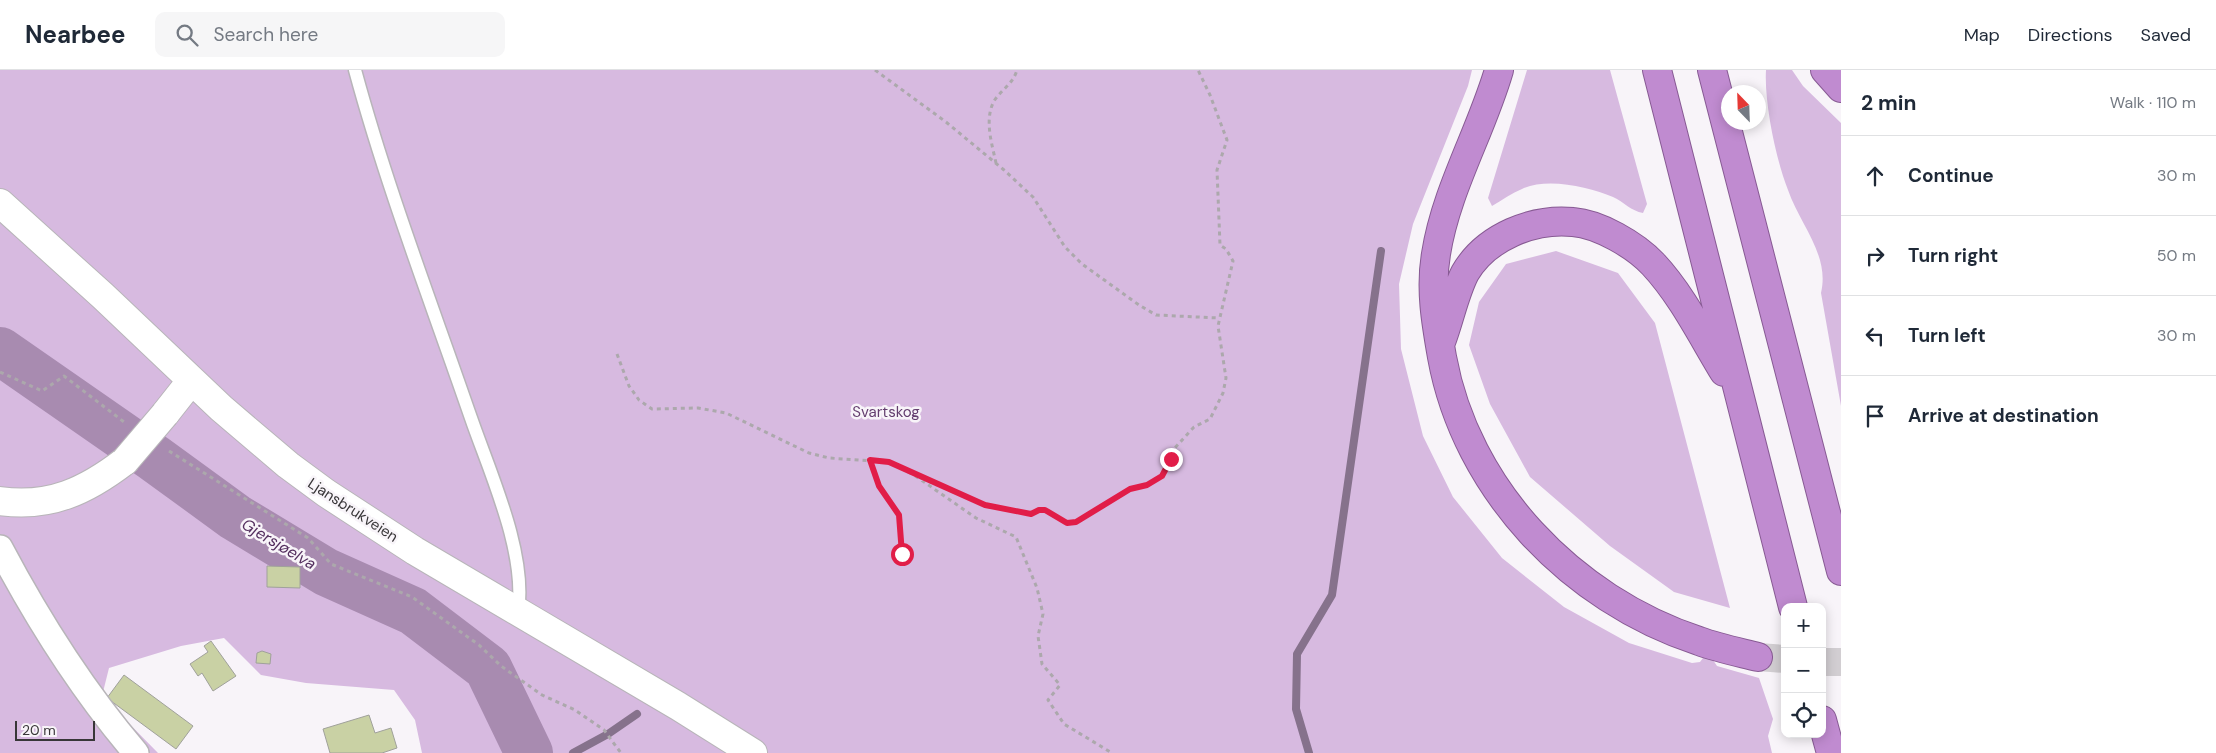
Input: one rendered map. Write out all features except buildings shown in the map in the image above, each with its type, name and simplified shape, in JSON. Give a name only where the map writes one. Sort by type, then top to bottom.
[{"type":"highway","points":[[1499,70],[1493,92],[1458,178],[1436,254],[1433,300],[1440,346],[1453,405],[1470,445],[1508,506],[1537,539],[1566,566],[1597,590],[1644,617],[1698,641],[1758,657]]},
{"type":"highway","points":[[1657,70],[1792,603]]},
{"type":"highway","points":[[1712,70],[1841,571]]},
{"type":"highway","points":[[1825,70],[1841,88]]},
{"type":"highway","points":[[1440,346],[1465,274],[1487,248],[1512,232],[1527,227],[1542,223],[1574,222],[1607,232],[1633,247],[1652,264],[1694,323],[1739,396]]},
{"type":"highway","points":[[1826,736],[1830,753]]},
{"type":"main road","name":"Ljansbrukveien","points":[[0,203],[83,278],[191,381],[288,466],[326,494],[415,551],[678,706],[753,753]]},
{"type":"main road","points":[[0,501],[31,503],[72,494],[98,481],[125,461],[191,381]]},
{"type":"street","points":[[0,548],[16,580],[100,710],[136,753]]},
{"type":"lane","points":[[355,70],[405,230],[511,537],[521,592],[518,611]]},
{"type":"path","points":[[875,70],[946,122],[1033,197],[1065,247],[1082,264],[1138,305],[1156,316],[1219,318]]},
{"type":"path","points":[[996,164],[988,122],[994,102],[1015,78],[1017,70]]},
{"type":"path","points":[[617,354],[629,386],[639,400],[652,409],[698,408],[726,413],[809,453],[829,458],[889,462],[914,475],[985,505],[1031,514],[1039,510],[1045,510],[1067,523],[1076,522],[1130,489],[1147,485],[1162,476],[1167,468],[1172,451],[1194,427],[1210,418],[1223,393],[1226,378],[1218,326],[1233,261],[1226,249],[1220,245],[1217,170],[1227,140],[1210,95],[1198,70]]},
{"type":"path","points":[[0,372],[42,390],[63,376]]},
{"type":"path","points":[[870,460],[879,486],[899,515],[902,554]]},
{"type":"path","points":[[914,475],[976,518],[1016,537],[1037,588],[1043,614],[1038,636],[1042,664],[1060,685],[1048,700],[1064,724],[1112,753]]},
{"type":"path","points":[[277,518],[308,538],[331,564],[412,597],[445,620],[458,632],[479,645],[501,666],[542,695],[575,710],[604,730],[621,753]]},
{"type":"green space","name":"Svartskog","points":[[0,70],[1472,70],[1468,86],[1413,224],[1399,284],[1401,349],[1423,436],[1453,497],[1502,558],[1564,607],[1629,643],[1692,663],[1711,657],[1717,666],[1759,678],[1773,719],[1768,736],[1772,753],[422,753],[415,720],[394,690],[306,683],[261,675],[224,638],[181,646],[109,668],[102,696],[158,753],[0,753]]},
{"type":"green space","points":[[1527,70],[1610,70],[1647,204],[1643,213],[1603,193],[1580,187],[1555,184],[1532,185],[1492,206],[1488,198]]},
{"type":"green space","points":[[1766,70],[1792,70],[1803,86],[1841,123],[1841,406],[1821,293],[1823,279],[1821,266],[1818,253],[1793,203],[1779,163],[1769,114]]},
{"type":"green space","points":[[1556,251],[1618,273],[1655,323],[1730,608],[1674,592],[1610,546],[1530,477],[1490,404],[1469,345],[1479,302],[1506,264]]},
{"type":"waterway","points":[[1309,753],[1296,709],[1297,654],[1332,595],[1381,251]]},
{"type":"waterway","name":"Gjersjøelva","points":[[0,351],[235,517],[326,572],[413,611],[488,668],[529,753]]},
{"type":"waterway","points":[[573,753],[608,734],[637,714]]},
{"type":"tunnel","points":[[1758,657],[1781,659]]},
{"type":"tunnel","points":[[1826,662],[1841,662]]},
{"type":"route","points":[[902,554],[899,515],[879,486],[870,460],[889,462],[914,475],[985,505],[1031,514],[1039,510],[1045,510],[1067,523],[1076,522],[1130,489],[1147,485],[1162,476],[1171,459]]}]
